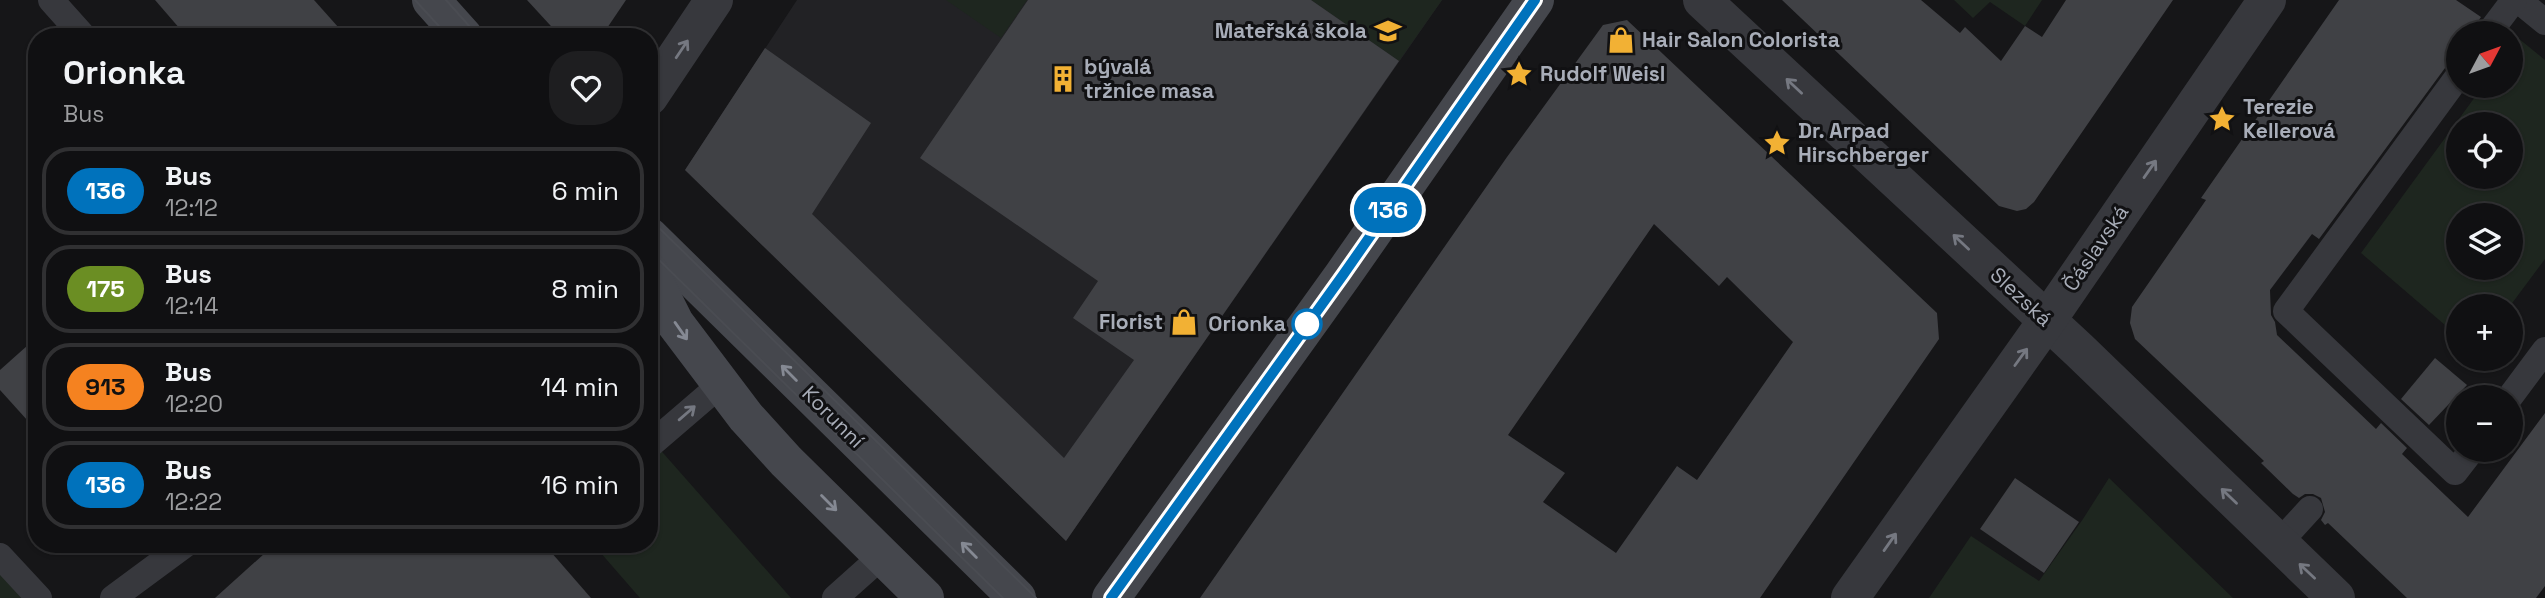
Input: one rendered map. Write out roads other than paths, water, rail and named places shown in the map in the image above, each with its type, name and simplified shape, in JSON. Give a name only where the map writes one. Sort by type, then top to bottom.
[{"type":"street","points":[[431,0],[456,28]]},
{"type":"street","points":[[658,84],[714,0]]},
{"type":"street","points":[[1111,598],[1343,275],[1535,0]]},
{"type":"street","name":"Slezská","points":[[1702,0],[2079,350],[2336,598]]},
{"type":"street","name":"Čáslavská","points":[[1850,598],[2046,322],[2267,0]]},
{"type":"street","name":"Korunní","points":[[658,245],[1017,598]]},
{"type":"street","points":[[658,288],[676,323],[720,385],[786,461],[925,598]]},
{"type":"lane","points":[[51,0],[76,28]]},
{"type":"lane","points":[[2499,21],[2516,0],[2545,22]]},
{"type":"lane","points":[[2446,93],[2286,311],[2390,426],[2455,472],[2463,462]]},
{"type":"lane","points":[[2519,385],[2545,350]]},
{"type":"lane","points":[[658,438],[720,385]]},
{"type":"lane","points":[[2278,544],[2310,509]]},
{"type":"lane","points":[[113,598],[174,553]]},
{"type":"lane","points":[[0,556],[39,598]]},
{"type":"lane","points":[[835,598],[882,556]]},
{"type":"tram line","points":[[415,0],[441,28]]},
{"type":"tram line","points":[[446,0],[471,28]]},
{"type":"tram line","points":[[658,227],[1036,598]]},
{"type":"tram line","points":[[658,259],[1003,598]]},
{"type":"place","name":"Mateřská škola","points":[[1388,31]]},
{"type":"place","name":"Hair Salon Colorista","points":[[1621,40]]},
{"type":"place","name":"Rudolf Weisl","points":[[1519,74]]},
{"type":"place","name":"bývalá tržnice masa","points":[[1063,79]]},
{"type":"place","name":"Terezie Kellerová","points":[[2222,119]]},
{"type":"place","name":"Dr. Arpad Hirschberger","points":[[1777,143]]},
{"type":"place","name":"Florist","points":[[1184,322]]},
{"type":"place","name":"Orionka","points":[[1307,324]]}]
